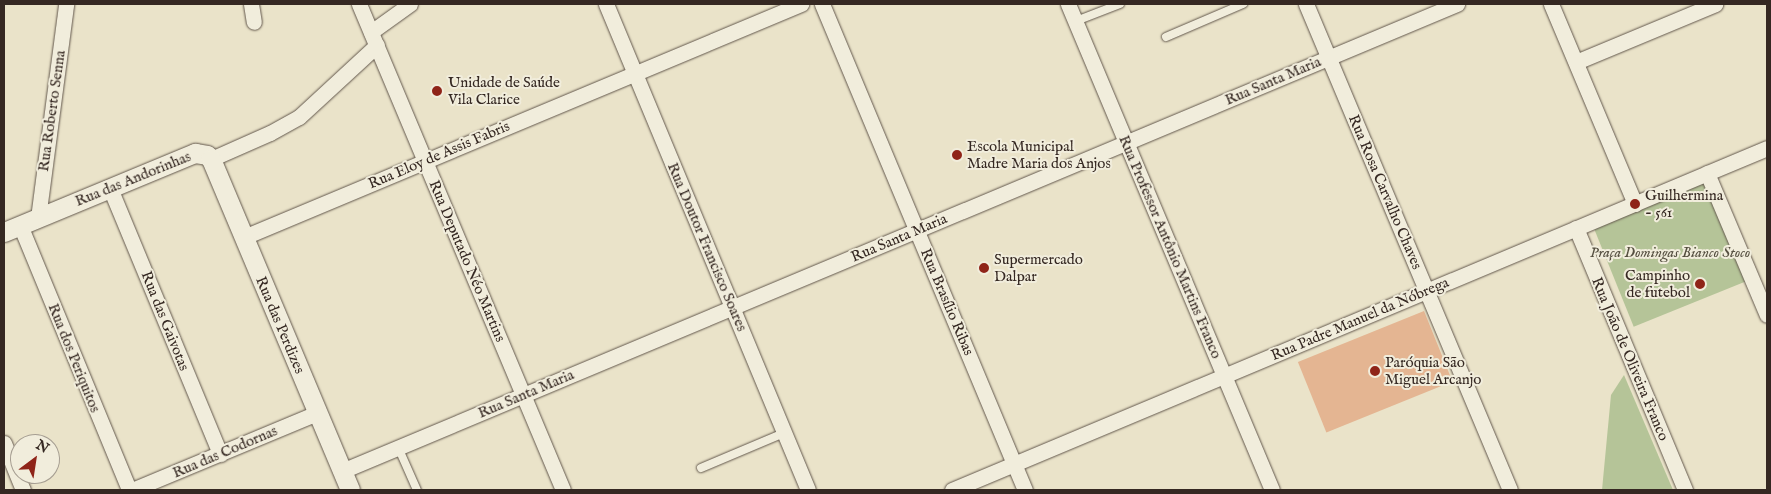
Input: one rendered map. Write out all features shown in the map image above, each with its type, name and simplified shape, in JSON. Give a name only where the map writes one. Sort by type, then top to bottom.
[{"type":"street","name":"Rua Roberto Senna","points":[[38,218],[66,4]]},
{"type":"street","points":[[251,4],[254,22]]},
{"type":"street","name":"Rua Deputado Néo Martins","points":[[359,4],[563,490]]},
{"type":"street","name":"Rua das Andorinhas","points":[[12,229],[195,153],[206,155],[211,159],[270,133],[299,116],[374,38],[410,4]]},
{"type":"street","name":"Rua Doutor Francisco Soares","points":[[606,4],[808,490]]},
{"type":"street","name":"Rua Eloy de Assis Fabris","points":[[244,237],[801,4]]},
{"type":"street","name":"Rua Brasílio Ribas","points":[[822,4],[1025,490]]},
{"type":"street","name":"Rua Professor Antônio Martins Franco","points":[[1068,4],[1272,490]]},
{"type":"street","name":"Rua Rosa Carvalho Chaves","points":[[1306,4],[1510,490]]},
{"type":"street","name":"Rua Santa Maria","points":[[342,471],[1457,4]]},
{"type":"street","points":[[1551,4],[1635,204]]},
{"type":"street","points":[[1576,62],[1715,4]]},
{"type":"street","name":"Rua Padre Manuel da Nóbrega","points":[[952,490],[1767,148]]},
{"type":"street","name":"Rua das Perdizes","points":[[211,159],[350,490]]},
{"type":"street","points":[[1708,173],[1767,315]]},
{"type":"street","name":"Rua das Gaivotas","points":[[110,188],[220,454]]},
{"type":"street","name":"Rua João de Oliveira Franco","points":[[1576,228],[1685,490]]},
{"type":"street","name":"Rua dos Periquitos","points":[[12,229],[131,490]]},
{"type":"street","name":"Rua das Codornas","points":[[131,490],[317,413]]},
{"type":"street","points":[[4,442],[23,490]]},
{"type":"lane","points":[[1076,21],[1120,4]]},
{"type":"lane","points":[[1166,37],[1243,4]]},
{"type":"lane","points":[[701,468],[784,433]]},
{"type":"lane","points":[[398,448],[417,490]]},
{"type":"green space","name":"Praça Domingas Bianco Stoco","points":[[1706,180],[1747,281],[1634,327],[1593,226]]},
{"type":"green space","points":[[1624,375],[1673,490],[1602,490],[1611,395]]},
{"type":"building","name":"Paróquia São Miguel Arcanjo","points":[[1424,311],[1452,381],[1326,432],[1298,362]]},
{"type":"place","name":"Unidade de Saúde Vila Clarice","points":[[437,91]]},
{"type":"place","name":"Escola Municipal Madre Maria dos Anjos","points":[[957,155]]},
{"type":"place","name":"Guilhermina - 561","points":[[1635,204]]},
{"type":"place","name":"Supermercado Dalpar","points":[[984,268]]},
{"type":"place","name":"Campinho de futebol","points":[[1700,284]]},
{"type":"place","name":"Paróquia São Miguel Arcanjo","points":[[1375,371]]}]
